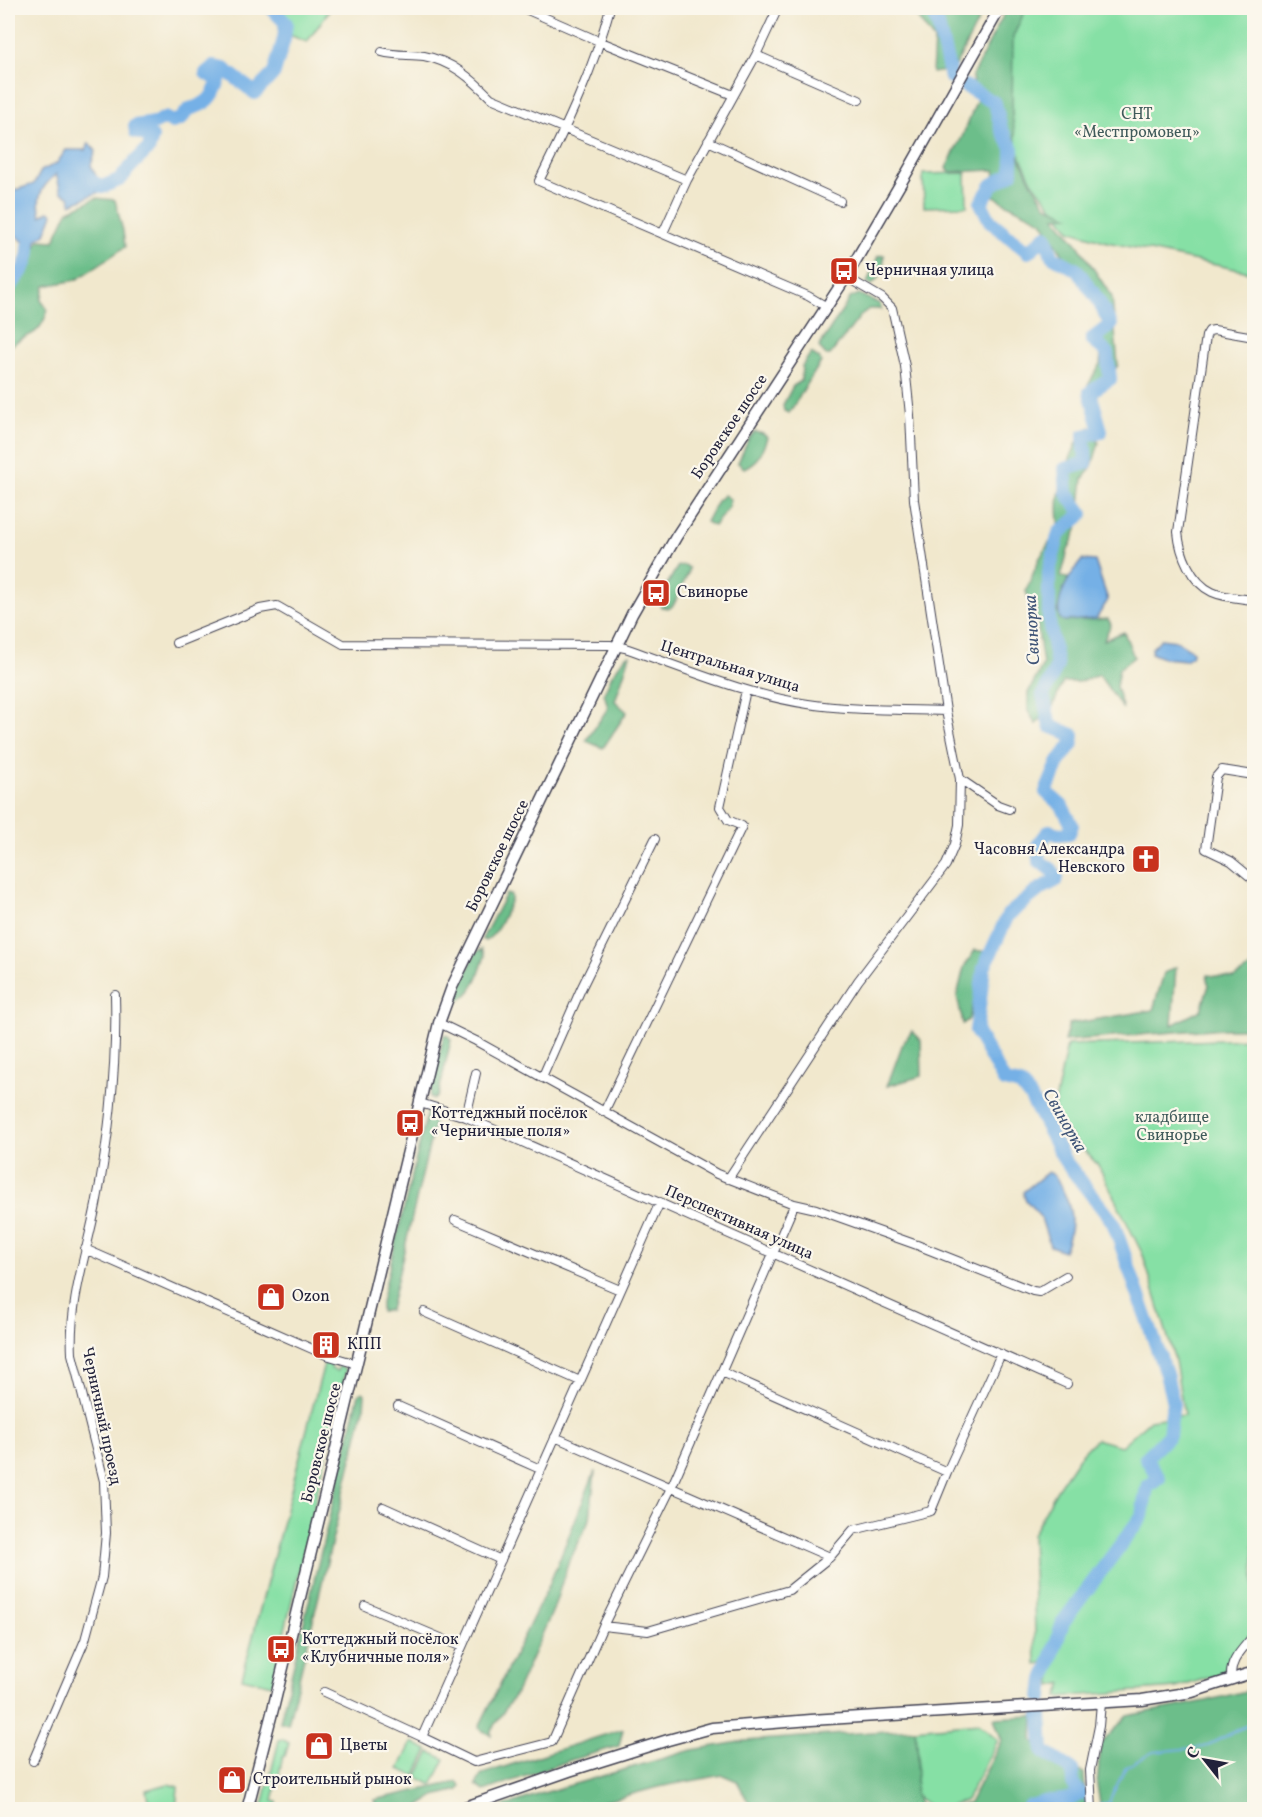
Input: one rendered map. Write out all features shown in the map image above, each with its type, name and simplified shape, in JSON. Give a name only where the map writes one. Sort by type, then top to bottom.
[{"type":"main road","name":"Боровское шоссе","points":[[247,1809],[439,1023],[456,978],[615,646],[676,537],[846,277],[1000,8]]},
{"type":"main road","points":[[458,1809],[569,1771],[712,1728],[1101,1703],[1172,1696],[1254,1672]]},
{"type":"street","points":[[523,8],[733,95]]},
{"type":"street","points":[[610,8],[601,42],[564,130],[539,181],[808,296],[827,307]]},
{"type":"street","points":[[663,233],[687,180],[756,56],[777,9],[768,8]]},
{"type":"street","points":[[382,52],[393,55],[423,56],[447,63],[472,79],[491,98],[687,180]]},
{"type":"street","points":[[756,56],[859,100]]},
{"type":"street","points":[[708,141],[840,201]]},
{"type":"street","points":[[728,1179],[858,981],[946,865],[955,844],[959,825],[960,779],[946,711],[914,500],[910,415],[904,366],[892,308],[882,298],[846,277]]},
{"type":"street","points":[[1254,337],[1214,330],[1209,331],[1206,336],[1178,532],[1181,550],[1188,567],[1205,587],[1221,595],[1254,600]]},
{"type":"street","name":"Центральная улица","points":[[176,643],[260,609],[277,606],[343,644],[610,645],[625,648],[746,690],[809,705],[946,711]]},
{"type":"street","points":[[604,1112],[742,826],[728,820],[720,807],[746,690]]},
{"type":"street","points":[[1254,775],[1222,770],[1216,777],[1206,849],[1231,861],[1254,880]]},
{"type":"street","points":[[960,779],[998,805],[1010,809]]},
{"type":"street","points":[[542,1078],[581,989],[655,839]]},
{"type":"street","name":"Черничный проезд","points":[[33,1761],[85,1640],[102,1577],[106,1533],[104,1481],[72,1354],[71,1340],[73,1305],[92,1227],[108,1145],[116,1041],[115,994]]},
{"type":"street","points":[[439,1023],[728,1179],[794,1204],[816,1209],[917,1245],[1032,1291],[1039,1292],[1066,1276]]},
{"type":"street","points":[[466,1117],[476,1073]]},
{"type":"street","name":"Перспективная улица","points":[[420,1103],[466,1117],[1067,1384]]},
{"type":"street","points":[[422,1737],[660,1202]]},
{"type":"street","points":[[324,1692],[474,1762],[552,1742],[603,1626],[671,1488],[792,1210]]},
{"type":"street","points":[[455,1220],[620,1290]]},
{"type":"street","points":[[85,1249],[326,1355],[357,1364]]},
{"type":"street","points":[[424,1312],[580,1381]]},
{"type":"street","points":[[603,1626],[648,1631],[789,1590],[830,1557],[853,1530],[931,1511],[1001,1354]]},
{"type":"street","points":[[722,1372],[947,1472]]},
{"type":"street","points":[[398,1406],[540,1469]]},
{"type":"street","points":[[555,1437],[830,1557]]},
{"type":"street","points":[[382,1507],[501,1560]]},
{"type":"street","points":[[365,1606],[462,1647]]},
{"type":"street","points":[[1232,1680],[1230,1672],[1232,1664],[1254,1635]]},
{"type":"street","points":[[1092,1809],[1090,1770],[1101,1703]]},
{"type":"green space","points":[[281,8],[331,8],[307,42],[279,31]]},
{"type":"green space","points":[[915,8],[985,8],[953,70],[932,73],[934,40],[916,16]]},
{"type":"green space","points":[[1007,8],[1026,8],[1013,37],[1012,115],[1018,154],[1031,182],[1046,205],[1069,216],[1055,217],[1078,245],[1112,297],[1118,365],[1097,396],[1087,387],[1100,364],[1104,325],[1093,302],[1042,221],[993,195],[995,170],[950,172],[946,168],[977,100],[972,76]]},
{"type":"green space","name":"СНТ «Местпромовец»","points":[[1021,8],[1254,8],[1254,273],[1107,242],[1070,230],[1032,181],[1013,141],[1010,31]]},
{"type":"green space","points":[[966,173],[967,206],[924,207],[923,174]]},
{"type":"green space","points":[[96,198],[115,200],[125,247],[76,280],[45,286],[41,300],[48,310],[44,321],[35,332],[14,343],[8,349],[8,298],[20,280],[39,240],[54,241],[68,211]]},
{"type":"green space","points":[[884,255],[880,275],[871,285],[867,283],[878,256]]},
{"type":"green space","points":[[859,294],[880,304],[881,309],[869,309],[862,314],[830,355],[826,355],[819,347],[850,298]]},
{"type":"green space","points":[[811,353],[821,362],[789,413],[784,411],[783,405],[793,386],[801,381],[802,366]]},
{"type":"green space","points":[[1090,427],[1099,443],[1092,466],[1083,479],[1077,530],[1068,550],[1061,577],[1068,578],[1057,611],[1064,621],[1108,619],[1111,624],[1104,640],[1124,632],[1134,657],[1119,669],[1116,687],[1123,709],[1099,675],[1079,682],[1063,682],[1053,706],[1036,724],[1028,711],[1028,693],[1043,665],[1037,624],[1026,591],[1039,559],[1049,543],[1062,537],[1058,514],[1061,485],[1077,443]]},
{"type":"green space","points":[[755,432],[767,437],[764,447],[753,463],[744,468],[738,463],[749,438]]},
{"type":"green space","points":[[724,495],[730,499],[728,508],[714,526],[706,522],[717,501]]},
{"type":"green space","points":[[685,565],[689,568],[688,573],[674,604],[670,608],[661,607],[659,603],[666,586],[678,566]]},
{"type":"green space","points":[[630,655],[615,701],[627,712],[603,748],[586,741],[608,708],[604,693],[612,675],[626,656]]},
{"type":"green space","points":[[506,894],[511,895],[511,900],[498,928],[485,941],[482,939]]},
{"type":"green space","points":[[482,949],[485,956],[476,982],[469,993],[458,1001],[455,1000],[475,953]]},
{"type":"green space","points":[[975,950],[987,952],[969,1019],[963,1024],[957,996],[964,967]]},
{"type":"green space","points":[[1254,966],[1254,1029],[1213,1029],[1064,1041],[1069,1024],[1153,1010],[1164,973],[1176,967],[1172,1025],[1201,1010],[1209,985],[1208,975],[1234,978]]},
{"type":"green space","points":[[912,1031],[921,1040],[922,1076],[887,1086],[903,1043]]},
{"type":"green space","points":[[444,1035],[451,1040],[438,1096],[434,1099],[430,1097],[431,1088]]},
{"type":"green space","name":"кладбище Свинорье","points":[[1254,1039],[1254,1630],[1220,1674],[1176,1688],[1058,1697],[1063,1683],[1052,1686],[1051,1659],[1036,1665],[1032,1535],[1058,1488],[1079,1457],[1096,1439],[1121,1446],[1150,1420],[1184,1415],[1175,1361],[1143,1255],[1098,1165],[1052,1117],[1067,1045]]},
{"type":"green space","points":[[427,1113],[430,1113],[434,1124],[430,1142],[390,1310],[381,1312],[381,1302]]},
{"type":"green space","points":[[325,1360],[332,1364],[331,1369],[337,1371],[339,1366],[346,1370],[272,1685],[242,1678]]},
{"type":"green space","points":[[363,1392],[365,1394],[364,1409],[288,1724],[280,1722],[281,1717],[359,1394]]},
{"type":"green space","points":[[595,1471],[590,1519],[568,1564],[553,1610],[516,1693],[491,1730],[491,1735],[479,1727],[549,1585]]},
{"type":"green space","points":[[1254,1689],[1254,1809],[1101,1809],[1097,1785],[1101,1744],[1127,1716]]},
{"type":"green space","points":[[1034,1716],[1033,1740],[1049,1761],[1084,1773],[1086,1809],[951,1809],[969,1803],[1002,1741],[994,1718]]},
{"type":"green space","points":[[979,1723],[998,1740],[966,1800],[939,1808],[927,1805],[915,1794],[918,1756],[915,1729]]},
{"type":"green space","points":[[623,1729],[619,1746],[571,1760],[484,1791],[476,1785],[482,1774]]},
{"type":"green space","points":[[915,1729],[918,1756],[915,1794],[920,1807],[927,1809],[752,1809],[737,1781],[723,1775],[658,1787],[577,1809],[496,1809],[692,1750],[745,1741]]},
{"type":"green space","points":[[282,1739],[289,1743],[285,1756],[283,1756],[273,1801],[277,1802],[277,1809],[262,1809],[279,1740]]},
{"type":"green space","points":[[412,1742],[428,1750],[415,1776],[399,1769]]},
{"type":"green space","points":[[430,1752],[445,1759],[432,1785],[417,1777]]},
{"type":"green space","points":[[457,1782],[461,1786],[459,1790],[435,1796],[415,1809],[377,1809],[374,1800],[378,1799]]},
{"type":"green space","points":[[168,1784],[178,1787],[176,1809],[150,1809],[146,1790]]},
{"type":"water","points":[[89,143],[96,151],[91,165],[98,180],[106,185],[106,189],[71,204],[69,196],[61,192],[56,174],[43,188],[39,203],[41,216],[49,211],[53,214],[45,234],[36,240],[35,249],[28,263],[23,261],[25,243],[8,229],[8,207],[12,191],[34,184],[41,171],[57,163],[66,150],[86,150]]},
{"type":"water","points":[[1082,560],[1095,561],[1108,600],[1096,619],[1064,621],[1060,619],[1059,611],[1061,595]]},
{"type":"water","points":[[1161,639],[1177,641],[1193,651],[1191,656],[1186,660],[1163,658],[1151,653],[1152,648]]},
{"type":"water","points":[[1048,1172],[1054,1175],[1065,1194],[1070,1212],[1070,1230],[1064,1251],[1050,1246],[1041,1218],[1025,1199],[1023,1192]]},
{"type":"waterway","points":[[90,180],[102,187],[121,179],[149,148],[152,137],[136,132],[135,126],[155,123],[165,118],[172,122],[181,119],[189,109],[209,99],[219,80],[206,73],[213,67],[224,69],[255,93],[274,73],[284,39],[286,23],[274,11],[276,8]]},
{"type":"waterway","name":"Свинорка","points":[[930,8],[938,25],[951,78]]},
{"type":"waterway","name":"Свинорка","points":[[965,86],[995,103],[1001,128],[1012,148],[1012,173],[992,185],[981,203],[990,221],[1028,252],[1046,236],[1052,256],[1077,270],[1097,298],[1111,325],[1092,339],[1107,353],[1110,379],[1090,392],[1101,431],[1084,436],[1086,463],[1065,469],[1067,493],[1082,514],[1059,533],[1049,572],[1049,621],[1057,666],[1043,695],[1050,726],[1073,735],[1072,744],[1059,761],[1046,792],[1062,806],[1072,825],[1069,833],[1058,834],[1049,831],[1038,845],[1039,861],[1051,869],[1057,878],[1008,915],[984,968],[976,1031],[1004,1081],[1020,1085],[1030,1096],[1065,1161],[1113,1222],[1166,1374],[1173,1403],[1169,1435],[1146,1458],[1159,1478],[1147,1487],[1142,1516],[1063,1622],[1044,1680],[1042,1697]]},
{"type":"waterway","points":[[8,288],[23,269],[28,258],[29,246]]},
{"type":"waterway","name":"Свинорка","points":[[1030,1810],[1029,1806],[1072,1799],[1080,1793],[1073,1784],[1072,1770],[1043,1751],[1041,1713]]},
{"type":"waterway","points":[[1099,1804],[1108,1803],[1126,1767],[1153,1752],[1204,1747],[1254,1722]]},
{"type":"waterway","points":[[1080,1793],[1089,1805]]},
{"type":"place","name":"Черничная улица","points":[[844,271]]},
{"type":"place","name":"Свинорье","points":[[656,593]]},
{"type":"place","name":"Часовня Александра Невского","points":[[1146,859]]},
{"type":"place","name":"Коттеджный посёлок «Черничные поля»","points":[[410,1123]]},
{"type":"place","name":"Ozon","points":[[271,1297]]},
{"type":"place","name":"КПП","points":[[326,1345]]},
{"type":"place","name":"Коттеджный посёлок «Клубничные поля»","points":[[281,1649]]},
{"type":"place","name":"Цветы","points":[[319,1746]]},
{"type":"place","name":"Строительный рынок","points":[[232,1780]]}]
